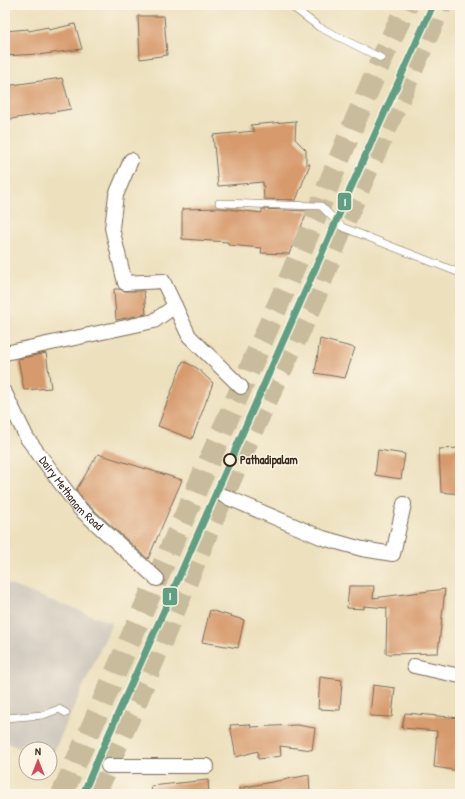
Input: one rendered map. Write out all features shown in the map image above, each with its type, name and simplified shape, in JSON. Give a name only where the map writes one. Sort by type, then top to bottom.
[{"type":"street","points":[[131,160],[116,195],[112,228],[125,283],[163,281],[189,336],[240,387]]},
{"type":"street","points":[[5,352],[154,321],[175,306]]},
{"type":"street","name":"Dairy Methanam Road","points":[[5,393],[27,438],[79,508],[157,579]]},
{"type":"street","points":[[224,496],[323,538],[362,549],[392,554],[404,504]]},
{"type":"street","points":[[414,666],[460,676]]},
{"type":"street","points":[[108,766],[207,766]]},
{"type":"lane","points":[[290,5],[319,27],[381,58]]},
{"type":"lane","points":[[219,203],[320,206],[342,227],[460,273]]},
{"type":"lane","points":[[5,718],[43,715],[59,710],[66,713]]},
{"type":"shaded area","points":[[5,583],[112,623],[58,742],[58,741],[18,741],[18,748],[5,742]]},
{"type":"building","points":[[138,16],[164,16],[167,55],[140,59]]},
{"type":"building","points":[[75,24],[82,49],[38,55],[5,56],[5,31],[28,29],[29,31],[48,27],[49,30]]},
{"type":"building","points":[[62,78],[71,109],[5,120],[5,86]]},
{"type":"building","points":[[296,121],[295,139],[306,150],[306,164],[310,164],[296,200],[264,199],[263,182],[218,186],[213,135],[255,131],[250,125]]},
{"type":"building","points":[[219,208],[262,213],[262,209],[308,211],[289,254],[261,253],[262,248],[228,245],[228,242],[182,239],[182,209]]},
{"type":"building","points":[[114,289],[125,291],[144,291],[146,314],[116,320]]},
{"type":"building","points":[[320,339],[355,348],[345,378],[315,373]]},
{"type":"building","points":[[46,353],[51,388],[24,390],[18,359]]},
{"type":"building","points":[[183,361],[197,368],[213,383],[192,439],[158,426]]},
{"type":"building","points":[[460,448],[460,494],[441,492],[439,449]]},
{"type":"building","points":[[378,450],[405,454],[401,479],[375,475]]},
{"type":"building","points":[[98,454],[182,480],[148,559],[85,502],[76,490]]},
{"type":"building","points":[[349,586],[374,586],[373,598],[445,589],[438,653],[386,654],[387,608],[364,606],[364,609],[347,608]]},
{"type":"building","points":[[210,610],[244,620],[238,648],[202,642]]},
{"type":"building","points":[[320,677],[342,680],[340,710],[318,709]]},
{"type":"building","points":[[373,685],[395,688],[392,717],[370,716]]},
{"type":"building","points":[[405,713],[460,718],[460,771],[434,767],[437,731],[402,728]]},
{"type":"building","points":[[250,724],[251,727],[297,725],[315,728],[312,750],[280,746],[281,756],[258,759],[258,751],[236,757],[230,725]]},
{"type":"building","points":[[309,775],[310,794],[240,794],[240,788]]},
{"type":"building","points":[[208,780],[209,794],[152,794],[151,786]]},
{"type":"tunnel","points":[[62,794],[285,289],[359,111],[407,5]]},
{"type":"tunnel","points":[[95,794],[134,707],[213,519],[254,427],[313,303],[342,227],[441,5]]},
{"type":"transit line","name":"I","points":[[83,794],[299,304],[433,5]]},
{"type":"place","name":"Pathadipalam","points":[[230,460]]}]
